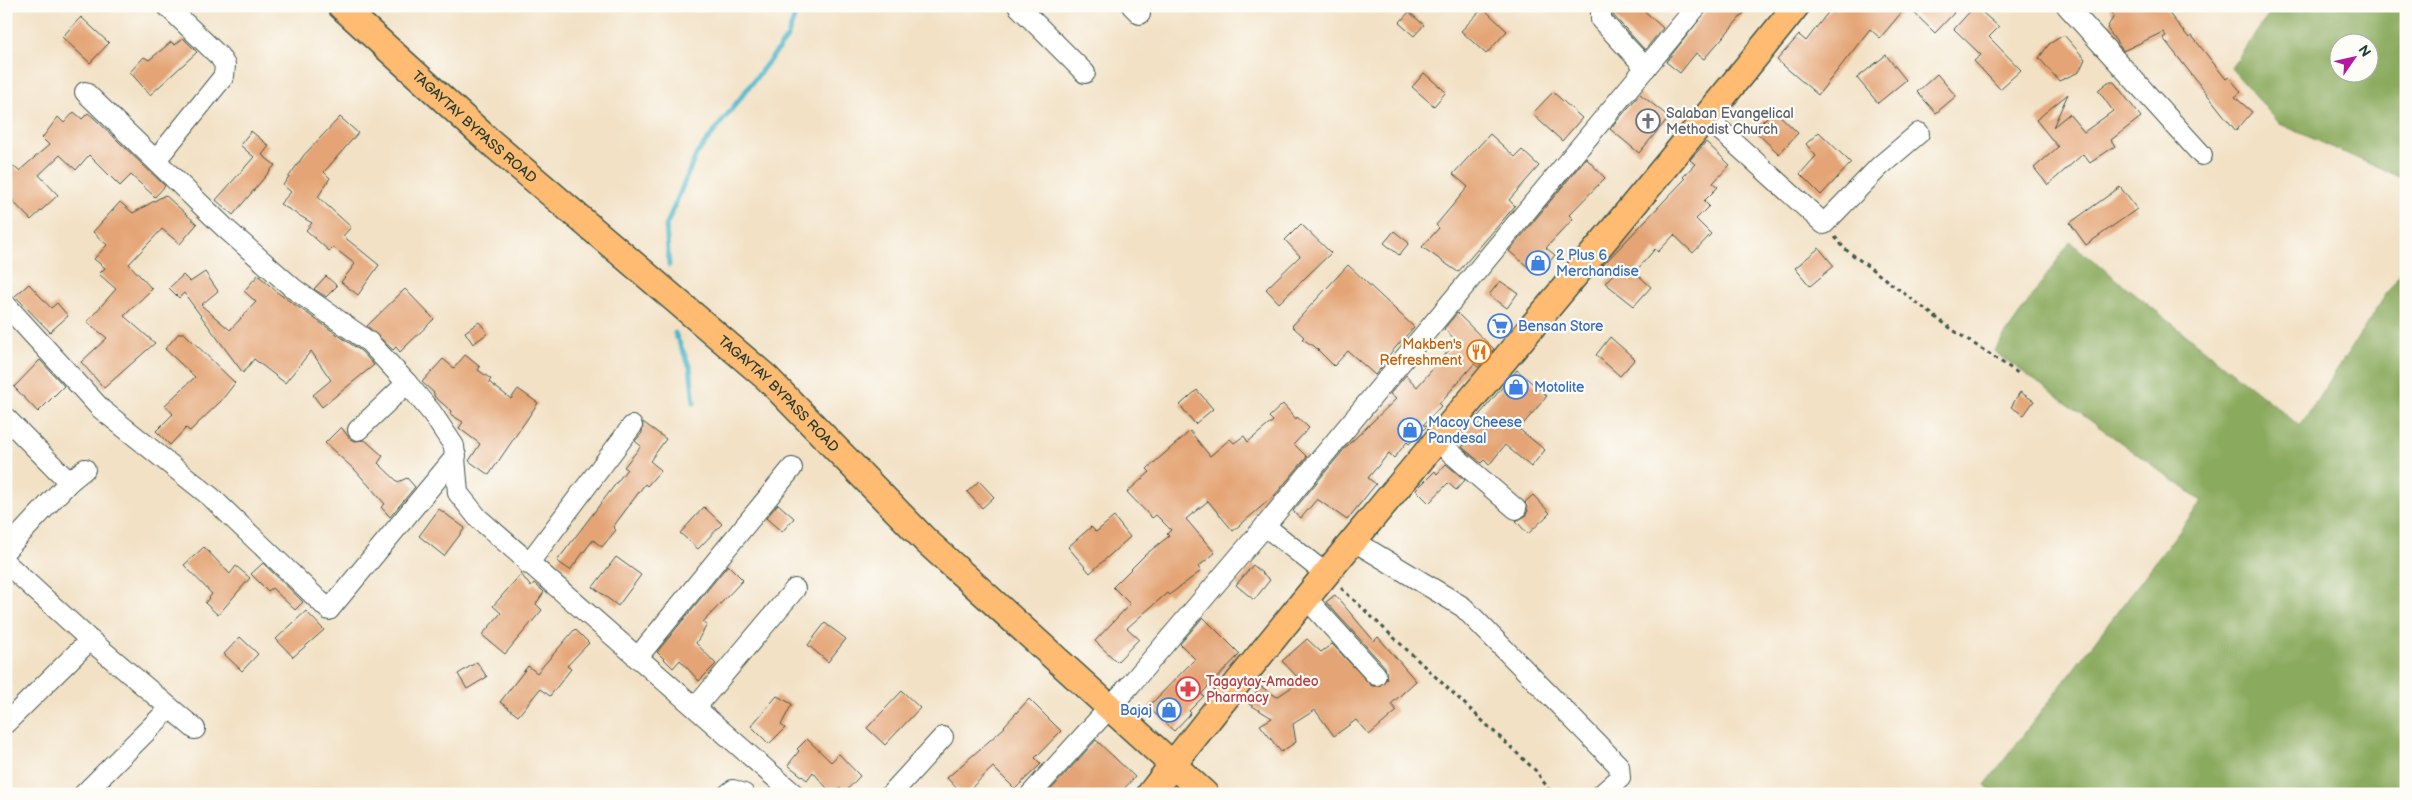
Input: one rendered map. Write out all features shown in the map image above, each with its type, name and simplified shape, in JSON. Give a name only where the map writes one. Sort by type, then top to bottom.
[{"type":"main road","name":"TAGAYTAY BYPASS ROAD","points":[[341,6],[487,139],[767,378],[925,540],[1204,794]]},
{"type":"main road","points":[[1150,794],[1326,574],[1436,440],[1516,348],[1707,118],[1796,6]]},
{"type":"street","points":[[156,160],[224,76],[224,65],[219,56],[167,6]]},
{"type":"street","points":[[1018,6],[1085,73]]},
{"type":"street","points":[[1601,6],[1599,14],[1601,20],[1646,68]]},
{"type":"street","points":[[1031,794],[1110,708],[1264,526],[1697,6]]},
{"type":"street","points":[[2067,6],[2202,155]]},
{"type":"street","points":[[85,92],[225,228],[294,289],[370,342],[407,383],[449,436],[456,456],[456,486],[463,502],[528,564],[696,707],[787,792]]},
{"type":"street","points":[[1707,118],[1824,224],[1880,166],[1919,133]]},
{"type":"street","points":[[6,305],[101,409],[194,482],[329,610],[456,456]]},
{"type":"street","points":[[358,430],[407,383]]},
{"type":"street","points":[[6,418],[69,482]]},
{"type":"street","points":[[528,564],[632,426]]},
{"type":"street","points":[[1436,440],[1516,509]]},
{"type":"street","points":[[637,658],[792,468]]},
{"type":"street","points":[[6,550],[69,482],[85,469]]},
{"type":"street","points":[[1264,526],[1326,574]]},
{"type":"street","points":[[1354,540],[1463,607],[1507,650],[1618,766],[1620,778],[1602,794]]},
{"type":"street","points":[[6,563],[90,640],[195,729]]},
{"type":"street","points":[[696,707],[795,589]]},
{"type":"street","points":[[1307,598],[1376,675]]},
{"type":"street","points":[[6,723],[90,640]]},
{"type":"street","points":[[84,794],[169,708]]},
{"type":"street","points":[[891,794],[943,737]]},
{"type":"street","points":[[728,794],[733,790],[744,794]]},
{"type":"path","points":[[1824,224],[1845,249],[1868,267],[1953,330],[2018,373]]},
{"type":"path","points":[[1326,574],[1536,771],[1552,794]]},
{"type":"green space","points":[[2275,6],[2406,6],[2406,180],[2280,124],[2231,68]]},
{"type":"green space","points":[[2070,242],[2300,426],[2406,264],[2406,794],[1995,794],[1985,785],[2202,501],[1994,351]]},
{"type":"building","points":[[1613,6],[1639,6],[1663,28],[1645,50],[1613,15]]},
{"type":"building","points":[[1710,6],[1736,6],[1744,13],[1704,59],[1696,53],[1680,73],[1666,62]]},
{"type":"building","points":[[1833,6],[1907,6],[1880,38],[1870,29],[1818,95],[1777,60],[1799,35],[1806,41]]},
{"type":"building","points":[[1907,6],[1947,6],[1954,13],[1935,33]]},
{"type":"building","points":[[1975,6],[1999,27],[1989,37],[2021,70],[2000,89],[1974,61],[1981,55],[1954,29]]},
{"type":"building","points":[[2108,6],[2163,6],[2189,38],[2192,36],[2226,79],[2229,77],[2241,92],[2235,97],[2252,112],[2236,131],[2163,38],[2166,36],[2163,32],[2123,51],[2107,28],[2114,16]]},
{"type":"building","points":[[1483,8],[1507,31],[1486,54],[1461,31]]},
{"type":"building","points":[[1409,12],[1424,25],[1414,36],[1399,23]]},
{"type":"building","points":[[81,17],[109,43],[90,63],[62,37]]},
{"type":"building","points":[[2064,35],[2085,59],[2079,72],[2059,81],[2039,58],[2049,44]]},
{"type":"building","points":[[183,38],[197,52],[150,95],[130,72],[144,57],[149,60],[171,42],[175,45]]},
{"type":"building","points":[[1886,55],[1906,80],[1878,103],[1857,78]]},
{"type":"building","points":[[1424,73],[1446,92],[1434,106],[1412,87]]},
{"type":"building","points":[[1937,74],[1956,96],[1936,113],[1917,92]]},
{"type":"building","points":[[2108,82],[2114,82],[2141,117],[2111,140],[2115,146],[2090,163],[2083,154],[2048,185],[2034,168],[2058,147],[2036,120],[2068,94],[2053,127],[2069,114],[2084,132],[2113,111],[2098,90]]},
{"type":"building","points":[[1553,92],[1582,118],[1562,141],[1532,114]]},
{"type":"building","points":[[1640,94],[1669,117],[1639,153],[1610,129]]},
{"type":"building","points":[[1774,110],[1798,133],[1779,154],[1754,130]]},
{"type":"building","points":[[74,112],[82,119],[88,113],[165,186],[155,197],[131,175],[120,186],[89,155],[76,170],[60,155],[39,175],[58,195],[31,220],[6,194],[6,160],[19,171],[49,145],[42,138],[58,117],[64,123]]},
{"type":"building","points":[[340,117],[358,133],[324,172],[330,178],[318,197],[351,227],[343,236],[379,265],[358,295],[341,282],[355,264],[333,247],[329,251],[306,230],[312,223],[280,204],[291,192],[283,185],[304,155]]},
{"type":"building","points":[[251,131],[269,146],[262,155],[275,165],[233,215],[216,200],[254,157],[240,145]]},
{"type":"building","points":[[1819,132],[1851,163],[1821,195],[1800,174],[1816,156],[1806,144]]},
{"type":"building","points":[[1490,134],[1515,157],[1522,150],[1539,166],[1509,200],[1515,206],[1458,272],[1422,247],[1439,228],[1436,225],[1468,187],[1453,174]]},
{"type":"building","points":[[1706,142],[1730,165],[1713,183],[1718,187],[1704,201],[1709,206],[1696,219],[1711,234],[1693,253],[1674,235],[1658,252],[1655,249],[1635,272],[1651,287],[1634,306],[1605,283],[1613,274],[1603,265],[1685,179],[1683,177],[1695,164],[1690,160]]},
{"type":"building","points":[[1586,158],[1605,178],[1569,215],[1573,219],[1546,248],[1555,255],[1541,273],[1535,273],[1509,251]]},
{"type":"building","points":[[2120,187],[2137,209],[2086,245],[2070,223]]},
{"type":"building","points":[[165,195],[197,224],[180,244],[162,229],[129,264],[152,289],[124,316],[155,343],[104,388],[81,362],[107,338],[87,322],[116,289],[99,274],[105,268],[94,259],[107,245],[93,232],[120,202],[133,213]]},
{"type":"building","points":[[1301,224],[1331,253],[1279,303],[1266,289],[1300,256],[1285,240]]},
{"type":"building","points":[[1394,231],[1409,243],[1399,255],[1384,243]]},
{"type":"building","points":[[1819,248],[1834,266],[1810,286],[1795,268]]},
{"type":"building","points":[[1348,265],[1414,327],[1389,355],[1390,357],[1375,375],[1348,351],[1334,366],[1314,346],[1302,339],[1304,337],[1292,326]]},
{"type":"building","points":[[205,272],[218,291],[201,305],[230,330],[256,302],[244,291],[258,275],[278,293],[361,351],[374,365],[322,407],[313,395],[331,380],[311,351],[285,383],[254,359],[243,373],[184,293],[179,298],[169,288],[183,275],[190,282]]},
{"type":"building","points":[[326,276],[337,286],[326,297],[314,289]]},
{"type":"building","points":[[1500,281],[1518,293],[1507,308],[1489,295]]},
{"type":"building","points":[[29,284],[51,308],[57,303],[68,316],[50,332],[15,296]]},
{"type":"building","points":[[405,289],[434,319],[400,352],[396,347],[393,350],[367,326]]},
{"type":"building","points":[[1457,313],[1494,349],[1478,367],[1474,364],[1439,404],[1441,406],[1423,425],[1427,426],[1409,444],[1407,442],[1394,458],[1389,453],[1368,478],[1376,484],[1347,520],[1317,499],[1301,518],[1293,511],[1346,447],[1396,399],[1390,394],[1406,375],[1417,387],[1457,341],[1444,329]]},
{"type":"building","points":[[479,322],[488,333],[473,344],[465,332]]},
{"type":"building","points":[[179,333],[184,333],[235,383],[221,401],[190,431],[186,428],[170,445],[156,431],[173,414],[165,405],[195,377],[165,349]]},
{"type":"building","points":[[1610,337],[1635,359],[1620,376],[1596,355]]},
{"type":"building","points":[[465,355],[480,367],[478,370],[491,379],[489,382],[511,399],[518,389],[538,403],[489,475],[469,461],[480,444],[459,428],[463,422],[450,414],[451,411],[422,382],[443,359],[454,368]]},
{"type":"building","points":[[40,360],[64,386],[38,412],[14,387]]},
{"type":"building","points":[[1517,370],[1547,396],[1519,429],[1545,450],[1531,467],[1505,445],[1489,465],[1484,460],[1481,463],[1462,447],[1465,444],[1459,439]]},
{"type":"building","points":[[1197,390],[1213,409],[1195,424],[1180,405]]},
{"type":"building","points":[[2020,392],[2034,401],[2024,415],[2011,407]]},
{"type":"building","points":[[1283,404],[1296,419],[1297,417],[1309,428],[1294,444],[1307,457],[1275,495],[1233,531],[1208,501],[1186,519],[1215,553],[1198,567],[1201,571],[1169,595],[1167,593],[1127,628],[1139,639],[1117,662],[1095,641],[1130,604],[1113,587],[1145,555],[1169,536],[1167,534],[1171,530],[1156,515],[1152,518],[1127,492],[1150,472],[1147,469],[1190,431],[1210,456],[1230,439],[1234,443],[1244,436],[1248,442],[1273,421],[1269,417]]},
{"type":"building","points":[[643,422],[666,439],[650,461],[661,470],[647,486],[645,484],[613,527],[616,530],[602,547],[593,540],[570,570],[557,561],[627,469],[624,467],[641,446],[635,441],[642,433]]},
{"type":"building","points":[[341,427],[350,439],[355,441],[365,440],[383,456],[378,463],[398,482],[407,478],[415,487],[390,517],[381,507],[385,504],[356,471],[325,443]]},
{"type":"building","points":[[1446,464],[1465,480],[1456,490],[1448,483],[1429,503],[1416,490],[1435,471],[1437,474]]},
{"type":"building","points":[[979,481],[994,497],[982,508],[967,492]]},
{"type":"building","points":[[1533,495],[1550,513],[1528,534],[1516,521],[1525,516],[1528,511],[1525,502]]},
{"type":"building","points":[[778,504],[794,518],[782,532],[766,518]]},
{"type":"building","points":[[704,507],[722,524],[698,549],[680,533]]},
{"type":"building","points":[[439,509],[465,528],[444,556],[419,536]]},
{"type":"building","points":[[1114,517],[1130,537],[1090,573],[1068,547],[1091,527],[1096,532]]},
{"type":"building","points":[[204,547],[230,574],[236,566],[250,578],[218,615],[205,603],[212,594],[184,565]]},
{"type":"building","points":[[616,557],[641,575],[618,606],[593,587]]},
{"type":"building","points":[[263,563],[303,602],[295,610],[272,588],[268,591],[251,574]]},
{"type":"building","points":[[728,565],[743,580],[703,622],[707,625],[696,643],[716,664],[699,681],[680,660],[673,668],[657,652]]},
{"type":"building","points":[[1253,565],[1270,580],[1254,600],[1236,585]]},
{"type":"building","points":[[521,574],[531,587],[534,583],[544,592],[536,604],[542,610],[505,654],[482,635],[501,613],[493,606]]},
{"type":"building","points":[[1335,595],[1374,641],[1378,637],[1416,681],[1391,704],[1397,711],[1369,735],[1356,720],[1334,736],[1315,710],[1293,724],[1296,742],[1281,752],[1260,725],[1272,718],[1249,704],[1260,686],[1277,697],[1301,681],[1282,661],[1307,639],[1321,652],[1332,644],[1372,686],[1379,686],[1387,679],[1385,667],[1326,602]]},
{"type":"building","points":[[306,611],[324,630],[293,657],[276,639]]},
{"type":"building","points":[[1203,617],[1240,654],[1201,694],[1204,696],[1189,711],[1191,713],[1174,731],[1148,707],[1195,659],[1180,644]]},
{"type":"building","points":[[825,623],[846,639],[828,662],[808,645]]},
{"type":"building","points":[[575,629],[589,643],[567,666],[571,669],[550,696],[540,689],[518,716],[500,702],[528,666],[537,673]]},
{"type":"building","points":[[240,637],[258,654],[242,671],[224,654]]},
{"type":"building","points":[[477,662],[487,677],[467,689],[458,674]]},
{"type":"building","points":[[902,691],[920,708],[885,745],[867,728]]},
{"type":"building","points":[[777,696],[792,704],[781,725],[785,728],[769,744],[751,726]]},
{"type":"building","points":[[1029,699],[1061,731],[1035,758],[1041,764],[1015,789],[993,767],[965,794],[962,794],[947,778],[1005,727]]},
{"type":"building","points":[[807,739],[831,762],[839,754],[860,776],[846,791],[839,788],[832,794],[813,772],[807,780],[788,765],[799,751],[797,749]]},
{"type":"building","points":[[1096,740],[1135,777],[1119,794],[1047,794]]},
{"type":"waterway","points":[[669,265],[666,226],[696,155],[787,38],[794,18],[792,6]]},
{"type":"waterway","points":[[675,333],[690,367],[694,403]]},
{"type":"place","name":"Salaban Evangelical Methodist Church","points":[[1648,121]]},
{"type":"place","name":"2 Plus 6 Merchandise","points":[[1538,263]]},
{"type":"place","name":"Bensan Store","points":[[1500,326]]},
{"type":"place","name":"Makben's Refreshment","points":[[1479,352]]},
{"type":"place","name":"Motolite","points":[[1516,387]]},
{"type":"place","name":"Macoy Cheese Pandesal","points":[[1410,430]]},
{"type":"place","name":"Tagaytay-Amadeo Pharmacy","points":[[1188,689]]},
{"type":"place","name":"Bajaj","points":[[1169,710]]}]
